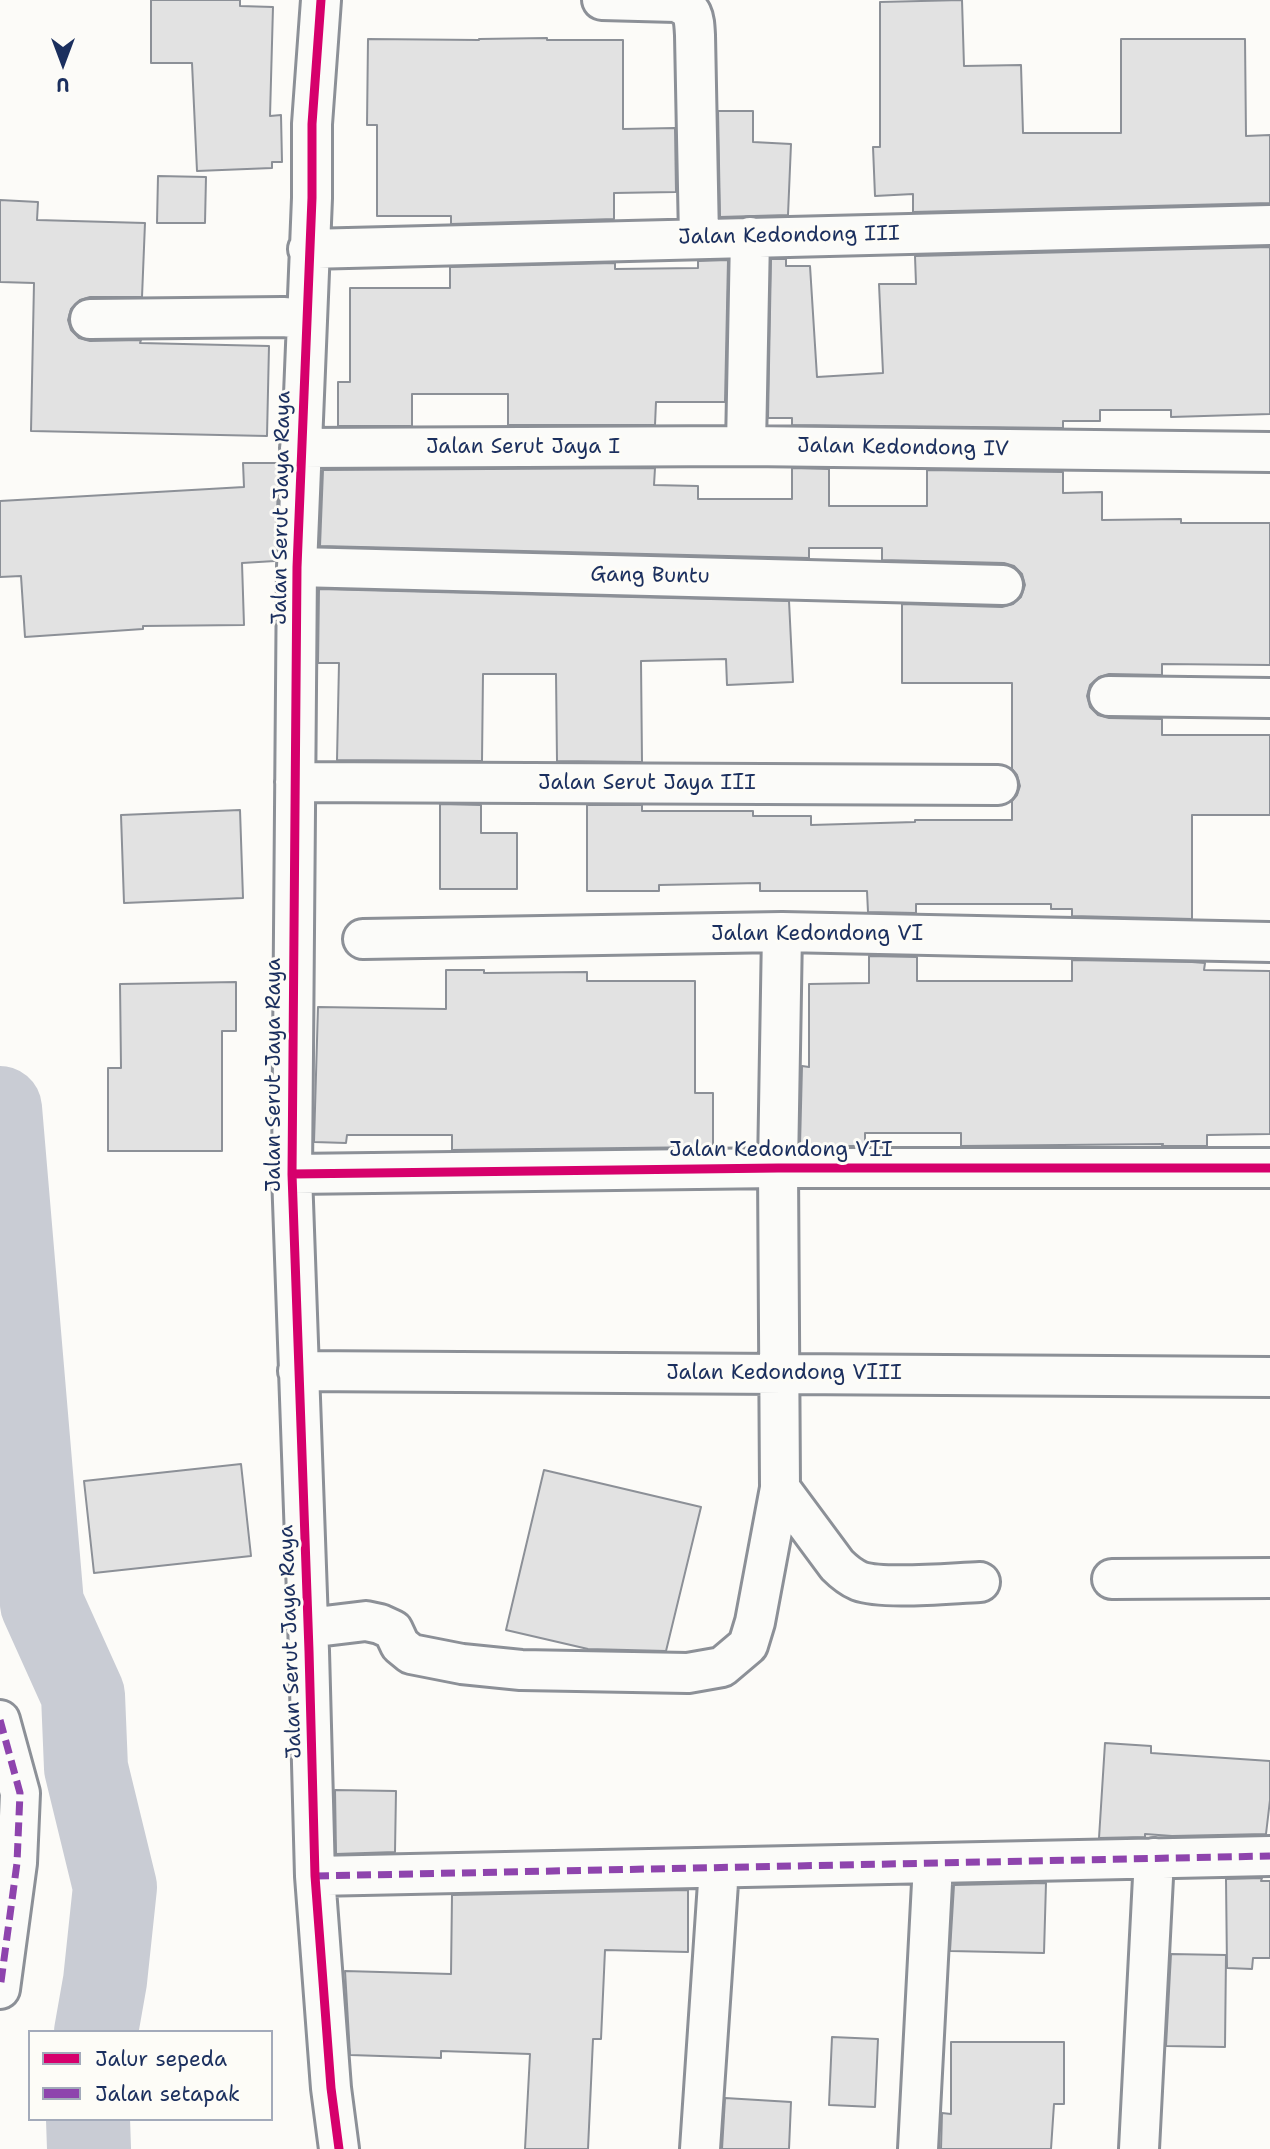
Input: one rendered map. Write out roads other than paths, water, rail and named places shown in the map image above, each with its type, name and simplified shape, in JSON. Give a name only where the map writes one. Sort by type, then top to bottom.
[{"type":"street","name":"Jalan Serut Jaya Raya","points":[[321,0],[312,124],[297,568],[292,1174],[315,1876],[331,2088],[339,2149]]},
{"type":"street","points":[[602,0],[676,2],[687,6],[691,13],[695,35],[699,238]]},
{"type":"street","name":"Jalan Kedondong III","points":[[308,249],[1270,225]]},
{"type":"street","points":[[746,446],[750,237]]},
{"type":"street","points":[[90,318],[305,319]]},
{"type":"street","name":"Jalan Serut Jaya I","points":[[300,448],[746,446]]},
{"type":"street","name":"Jalan Kedondong IV","points":[[746,446],[1270,452]]},
{"type":"street","name":"Gang Buntu","points":[[297,568],[1003,584]]},
{"type":"street","points":[[1109,696],[1270,698]]},
{"type":"street","name":"Jalan Serut Jaya III","points":[[295,782],[998,785]]},
{"type":"street","points":[[308,1628],[366,1621],[393,1630],[400,1645],[411,1654],[462,1664],[521,1670],[688,1673],[722,1667],[748,1645],[755,1622],[780,1488],[778,1168],[782,932]]},
{"type":"street","name":"Jalan Kedondong VI","points":[[363,939],[782,932],[1270,942]]},
{"type":"street","name":"Jalan Kedondong VII","points":[[292,1174],[778,1168],[1270,1168]]},
{"type":"street","name":"Jalan Kedondong VIII","points":[[298,1371],[1270,1377]]},
{"type":"street","points":[[780,1488],[847,1575],[862,1582],[883,1584],[980,1582]]},
{"type":"street","points":[[1112,1579],[1270,1578]]},
{"type":"street","points":[[0,1720],[20,1793],[18,1863],[0,1989]]},
{"type":"street","points":[[315,1876],[1270,1856]]},
{"type":"street","points":[[1139,2149],[1154,1858]]},
{"type":"street","points":[[918,2149],[933,1864]]},
{"type":"street","points":[[699,2149],[719,1868]]},
{"type":"waterway","points":[[0,1108],[42,1604],[83,1695],[86,1768],[115,1887],[105,1981],[96,2030]]},
{"type":"waterway","points":[[88,2121],[89,2149]]}]
